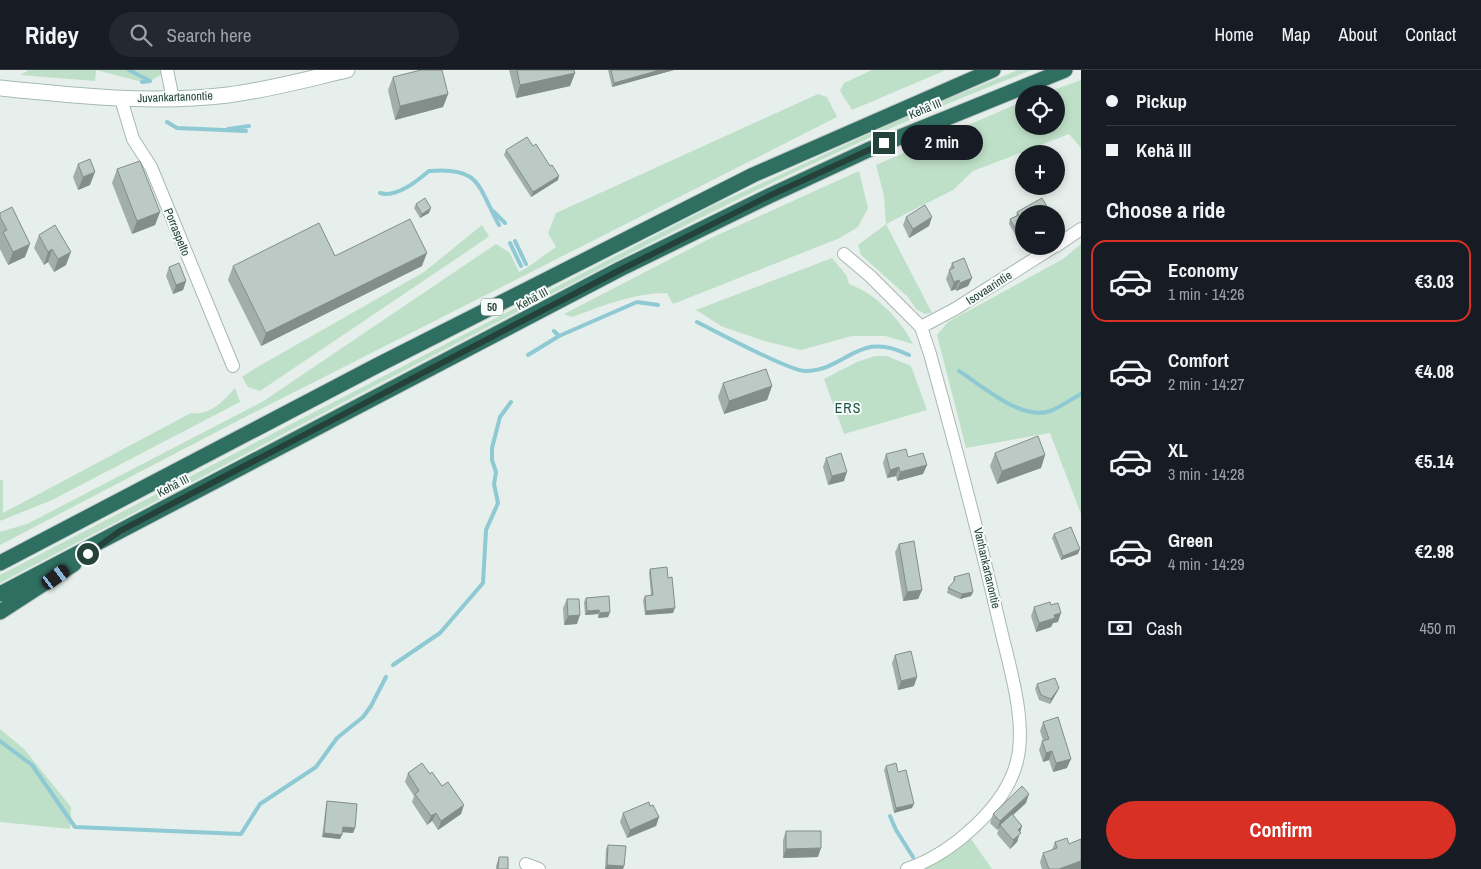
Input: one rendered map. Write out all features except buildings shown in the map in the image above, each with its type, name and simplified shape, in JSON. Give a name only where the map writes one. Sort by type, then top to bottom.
[{"type":"highway","name":"Kehä III","points":[[0,563],[378,365],[753,174],[993,70]]},
{"type":"highway","name":"Kehä III","points":[[0,594],[620,270],[769,196],[877,146],[1064,70]]},
{"type":"highway","points":[[0,612],[40,588],[120,531]]},
{"type":"main road","name":"Juvankartanontie","points":[[0,88],[121,98],[173,99],[239,93],[347,70]]},
{"type":"street","points":[[167,70],[173,99]]},
{"type":"street","name":"Porraspelto","points":[[121,98],[133,139],[151,167],[233,366]]},
{"type":"street","name":"Isovaarintie","points":[[1065,240],[1081,229]]},
{"type":"street","name":"Vanhankartanontie","points":[[844,254],[870,276],[921,327],[976,521],[1012,676],[1020,732],[1018,760],[1008,785],[989,811],[967,834],[920,865],[908,869]]},
{"type":"street","name":"Isovaarintie","points":[[921,327],[955,310],[1042,255]]},
{"type":"street","points":[[526,864],[539,869]]},
{"type":"green space","points":[[29,70],[96,70],[95,81],[20,75]]},
{"type":"green space","points":[[96,70],[163,70],[164,73],[150,81],[142,82]]},
{"type":"green space","points":[[872,70],[946,70],[852,110],[840,91],[844,83]]},
{"type":"green space","points":[[1018,70],[1032,70],[907,121],[724,206],[476,333],[0,583],[0,575],[712,206],[914,113]]},
{"type":"green space","points":[[1081,80],[1081,148],[1069,134],[1040,145],[1015,145],[1015,155],[973,171],[953,190],[886,224],[884,196],[876,165],[1015,105],[1015,135],[1065,135],[1065,86]]},
{"type":"green space","points":[[818,94],[827,97],[837,117],[249,415],[0,545],[0,532],[27,524],[262,402],[496,244],[510,253],[519,272],[556,247],[548,233],[556,213]]},
{"type":"green space","points":[[859,171],[868,208],[858,227],[840,238],[673,304],[667,293],[642,295],[572,317],[564,314],[711,238]]},
{"type":"green space","points":[[886,224],[932,313],[925,314],[916,309],[908,297],[861,255],[858,245]]},
{"type":"green space","points":[[482,225],[489,236],[484,240],[260,391],[248,387],[242,377],[424,272]]},
{"type":"green space","points":[[1081,244],[1081,514],[1050,433],[966,448],[937,335],[948,322],[1063,259]]},
{"type":"green space","points":[[832,258],[847,276],[849,284],[859,288],[886,308],[902,326],[913,344],[885,336],[852,336],[801,350],[764,341],[721,326],[696,310]]},
{"type":"green space","points":[[875,356],[887,356],[911,366],[927,410],[844,434],[824,379],[857,362]]},
{"type":"green space","points":[[235,388],[240,402],[52,500],[0,521],[0,480],[3,480],[3,513],[191,413],[204,412],[216,407]]},
{"type":"green space","points":[[0,729],[24,749],[71,807],[70,829],[0,822]]},
{"type":"green space","points":[[971,839],[992,869],[923,869]]},
{"type":"waterway","points":[[129,70],[150,81],[142,82]]},
{"type":"waterway","points":[[167,122],[177,128],[246,131]]},
{"type":"waterway","points":[[228,129],[249,126]]},
{"type":"waterway","points":[[380,193],[386,194],[400,191],[413,184],[429,171],[459,172],[475,181],[499,225]]},
{"type":"waterway","points":[[493,211],[505,223]]},
{"type":"waterway","points":[[515,241],[526,264]]},
{"type":"waterway","points":[[510,243],[521,266]]},
{"type":"waterway","points":[[554,331],[559,336],[637,302],[658,305]]},
{"type":"waterway","points":[[697,322],[784,365],[805,371],[820,369],[865,348],[877,346],[891,348],[909,355]]},
{"type":"waterway","points":[[528,355],[559,336]]},
{"type":"waterway","points":[[959,371],[991,393],[1015,407],[1027,411],[1039,413],[1050,411],[1081,394]]},
{"type":"waterway","points":[[393,665],[440,633],[483,583],[486,530],[498,503],[494,484],[496,472],[492,460],[492,448],[500,417],[511,402]]},
{"type":"waterway","points":[[0,741],[32,765],[75,827],[241,834],[260,804],[316,767],[337,738],[363,717],[386,677]]},
{"type":"waterway","points":[[890,816],[896,830],[913,857]]},
{"type":"district","name":"ERS","points":[[848,408]]},
{"type":"route","points":[[88,554],[120,531],[620,270],[769,196],[884,143]]}]
